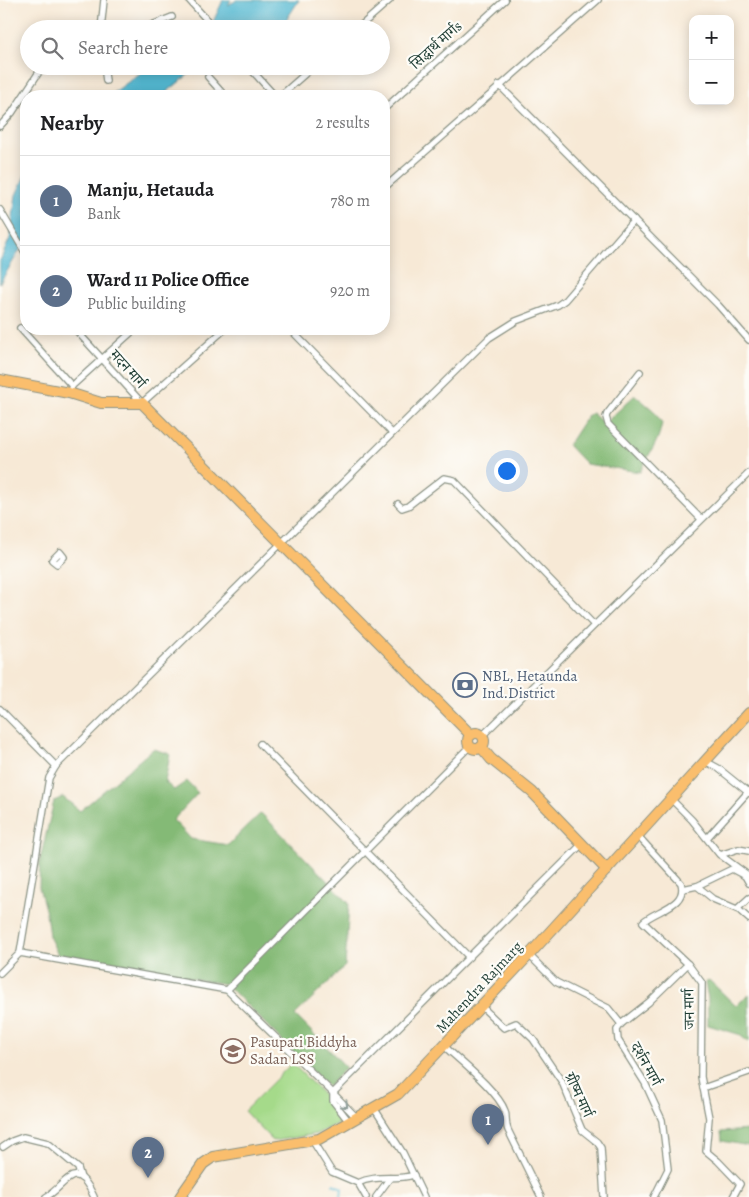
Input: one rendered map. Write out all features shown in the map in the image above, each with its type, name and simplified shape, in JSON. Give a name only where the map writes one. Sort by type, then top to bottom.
[{"type":"highway","points":[[0,380],[71,390],[101,403],[142,403],[281,543],[477,735],[468,742],[532,792],[607,870]]},
{"type":"highway","name":"Mahendra Rajmarg","points":[[180,1197],[203,1164],[213,1158],[319,1139],[354,1121],[398,1094],[529,955],[749,713]]},
{"type":"street","points":[[102,20],[104,0]]},
{"type":"street","points":[[189,0],[207,20]]},
{"type":"street","points":[[367,20],[390,0]]},
{"type":"street","name":"सिद्धार्थ मार्गs","points":[[390,103],[505,0]]},
{"type":"street","points":[[390,183],[598,0]]},
{"type":"street","points":[[164,20],[172,17]]},
{"type":"street","points":[[27,90],[37,75]]},
{"type":"street","points":[[105,75],[106,81]]},
{"type":"street","points":[[256,75],[270,90]]},
{"type":"street","points":[[287,90],[304,75]]},
{"type":"street","points":[[208,77],[220,90]]},
{"type":"street","points":[[499,85],[718,305],[749,340]]},
{"type":"street","points":[[0,126],[20,101]]},
{"type":"street","points":[[0,210],[20,244]]},
{"type":"street","points":[[0,973],[20,953],[49,778],[56,766],[489,338],[516,321],[558,305],[634,220]]},
{"type":"street","points":[[26,335],[71,390],[101,358],[128,335]]},
{"type":"street","name":"मदन मार्ग","points":[[80,335],[142,403]]},
{"type":"street","points":[[142,403],[218,335]]},
{"type":"street","points":[[296,335],[392,433]]},
{"type":"street","points":[[640,372],[607,414],[608,424],[702,519]]},
{"type":"street","points":[[477,735],[594,625],[749,472]]},
{"type":"street","points":[[398,504],[402,508],[408,506],[444,478],[454,480],[594,625]]},
{"type":"street","points":[[0,709],[56,766]]},
{"type":"street","points":[[260,744],[469,957]]},
{"type":"street","points":[[227,990],[365,851],[476,747]]},
{"type":"street","points":[[705,761],[718,768],[749,792],[707,838]]},
{"type":"street","points":[[671,799],[720,855],[749,876]]},
{"type":"street","points":[[638,836],[681,883],[683,889],[697,886],[732,869],[745,876],[749,883]]},
{"type":"street","points":[[333,1093],[582,844]]},
{"type":"street","points":[[720,855],[738,849],[749,851]]},
{"type":"street","points":[[697,886],[713,899],[737,909],[749,919]]},
{"type":"street","name":"जन मार्ग","points":[[683,889],[679,898],[670,907],[643,922],[688,964],[702,983],[701,1077],[709,1118],[706,1151],[718,1160],[740,1184],[733,1197]]},
{"type":"street","points":[[737,909],[749,898]]},
{"type":"street","points":[[20,953],[227,990],[333,1093],[354,1121]]},
{"type":"street","points":[[529,955],[556,982],[608,1008],[621,1024],[649,1002],[688,964]]},
{"type":"street","name":"ग्रीष्म मार्ग","points":[[481,1006],[504,1028],[516,1023],[533,1040],[562,1082],[582,1130],[597,1142],[601,1148],[604,1197]]},
{"type":"street","name":"दर्शन मार्ग","points":[[621,1024],[617,1030],[618,1040],[645,1083],[662,1120],[668,1169],[654,1197]]},
{"type":"street","points":[[444,1046],[496,1097],[506,1112],[504,1121],[541,1197]]},
{"type":"street","points":[[703,1088],[749,1072]]},
{"type":"street","points":[[374,1108],[404,1152],[424,1197]]},
{"type":"street","points":[[3,1147],[23,1137],[48,1143],[78,1168],[81,1178],[90,1186],[94,1197]]},
{"type":"street","points":[[312,1140],[332,1172],[358,1183],[366,1197]]},
{"type":"street","points":[[358,1183],[376,1177],[390,1178],[414,1175]]},
{"type":"street","points":[[46,1197],[68,1177],[81,1178]]},
{"type":"street","points":[[376,1197],[390,1178]]},
{"type":"green space","points":[[635,395],[653,410],[662,423],[656,443],[640,472],[586,464],[568,445],[587,416],[592,413],[604,424]]},
{"type":"green space","points":[[153,749],[170,754],[165,782],[174,790],[187,781],[198,793],[173,820],[191,839],[228,845],[261,813],[349,903],[345,966],[295,1015],[346,1067],[328,1087],[226,984],[59,957],[49,936],[46,913],[39,887],[40,860],[54,801],[63,797],[80,811]]},
{"type":"green space","points":[[709,980],[736,1006],[749,994],[749,1042],[738,1034],[708,1025],[708,998],[705,983]]},
{"type":"green space","points":[[292,1063],[347,1119],[316,1134],[273,1141],[244,1111]]},
{"type":"green space","points":[[749,1130],[749,1146],[722,1141],[721,1132]]},
{"type":"water","points":[[223,0],[231,0],[228,5],[237,0],[299,0],[286,20],[214,20]]},
{"type":"water","points":[[138,75],[188,75],[169,90],[117,90]]},
{"type":"water","points":[[20,186],[20,250],[0,283],[0,261],[10,238],[16,195]]},
{"type":"waterway","points":[[333,1184],[342,1188],[341,1197]]},
{"type":"place","name":"NBL, Hetaunda Ind.District","points":[[465,685]]},
{"type":"place","name":"Pasupati Biddyha Sadan LSS","points":[[233,1051]]},
{"type":"place","name":"Manju, Hetauda","points":[[488,1145]]},
{"type":"place","name":"Ward 11 Police Office","points":[[148,1178]]}]
